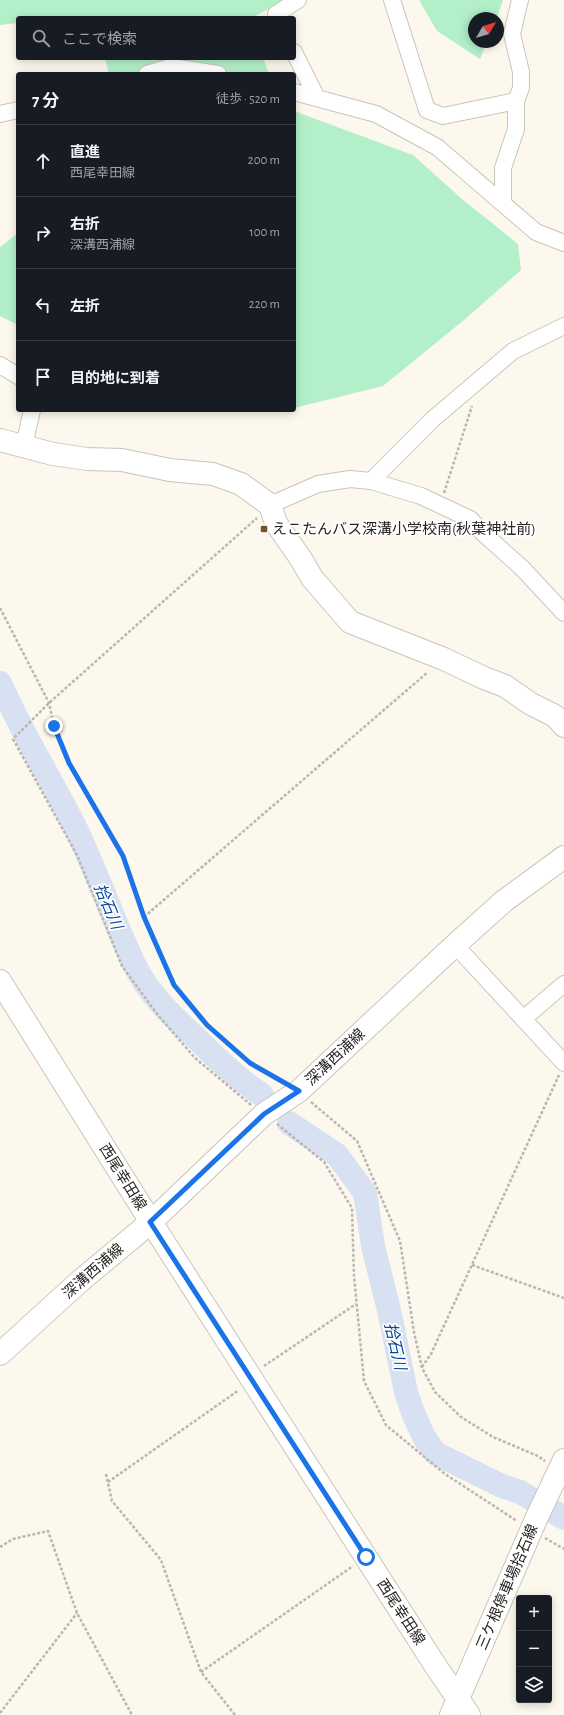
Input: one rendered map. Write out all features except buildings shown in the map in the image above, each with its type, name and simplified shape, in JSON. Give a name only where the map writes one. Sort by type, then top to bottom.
[{"type":"main road","points":[[0,440],[53,454],[87,459],[122,460],[170,470],[213,474],[241,484],[270,506],[276,522],[312,578],[350,622],[444,659],[505,686],[531,704],[561,718]]},
{"type":"main road","name":"深溝西浦線","points":[[0,1354],[79,1282],[150,1222],[264,1114],[299,1091],[504,901],[564,857]]},
{"type":"main road","name":"西尾幸田線","points":[[0,981],[150,1222],[366,1557],[459,1710]]},
{"type":"main road","name":"三ケ根停車場拾石線","points":[[459,1710],[534,1524],[562,1466]]},
{"type":"street","points":[[277,16],[276,14],[298,0]]},
{"type":"street","points":[[392,0],[426,110],[443,116],[516,101]]},
{"type":"street","points":[[503,203],[504,168],[516,129],[516,101],[521,88],[521,72],[512,34],[520,0]]},
{"type":"street","points":[[296,56],[317,98]]},
{"type":"street","points":[[154,72],[171,67],[205,72]]},
{"type":"street","points":[[296,93],[376,114],[437,147],[536,232],[564,243]]},
{"type":"street","points":[[0,114],[16,110]]},
{"type":"street","points":[[371,481],[433,419],[513,351],[564,326]]},
{"type":"street","points":[[0,365],[16,375]]},
{"type":"street","points":[[24,446],[32,412]]},
{"type":"street","points":[[270,506],[318,484],[350,479],[371,481],[421,496],[470,519],[484,534],[522,568],[564,613]]},
{"type":"street","points":[[455,945],[523,1019],[562,1067]]},
{"type":"street","points":[[523,1019],[564,984]]},
{"type":"path","points":[[440,505],[480,378]]},
{"type":"path","points":[[270,506],[49,703],[13,739],[77,856],[122,966],[157,1014],[195,1058],[246,1101],[324,1162],[352,1208],[354,1276],[364,1381],[386,1425],[445,1474],[534,1524]]},
{"type":"path","points":[[0,608],[49,703],[54,726],[69,763],[123,856],[144,917],[174,985],[207,1025],[250,1063],[299,1091],[357,1141],[400,1241],[414,1332],[422,1368],[435,1392],[460,1416],[493,1437],[562,1466]]},
{"type":"path","points":[[144,917],[444,659]]},
{"type":"path","points":[[422,1368],[431,1354],[562,1067]]},
{"type":"path","points":[[472,1265],[564,1298]]},
{"type":"path","points":[[108,1482],[356,1304]]},
{"type":"path","points":[[106,1474],[112,1501],[162,1560],[201,1672],[235,1715]]},
{"type":"path","points":[[0,1547],[13,1540],[48,1531],[77,1613],[132,1715]]},
{"type":"path","points":[[201,1672],[366,1557]]},
{"type":"path","points":[[0,1713],[77,1613]]},
{"type":"green space","points":[[0,0],[286,0],[255,16],[16,16],[16,23],[0,25]]},
{"type":"green space","points":[[419,0],[503,0],[499,12],[468,12],[468,48],[485,48],[480,59],[437,31]]},
{"type":"green space","points":[[106,60],[264,60],[268,72],[108,72]]},
{"type":"green space","points":[[296,112],[413,155],[462,199],[518,244],[521,270],[464,320],[383,386],[296,408]]},
{"type":"green space","points":[[16,235],[16,324],[0,316],[0,247]]},
{"type":"waterway","name":"拾石川","points":[[0,683],[26,736],[73,823],[126,947],[140,975],[154,996],[180,1023],[229,1069],[262,1095]]},
{"type":"waterway","name":"拾石川","points":[[289,1123],[337,1155],[365,1193],[373,1246],[389,1310],[406,1392],[413,1413],[424,1437],[435,1453],[502,1486],[520,1492],[564,1518]]},
{"type":"place","name":"えこたんバス深溝小学校南(秋葉神社前)","points":[[264,529]]},
{"type":"route","points":[[54,726],[69,763],[123,856],[144,917],[174,985],[207,1025],[250,1063],[299,1091],[264,1114],[150,1222],[366,1557]]}]
